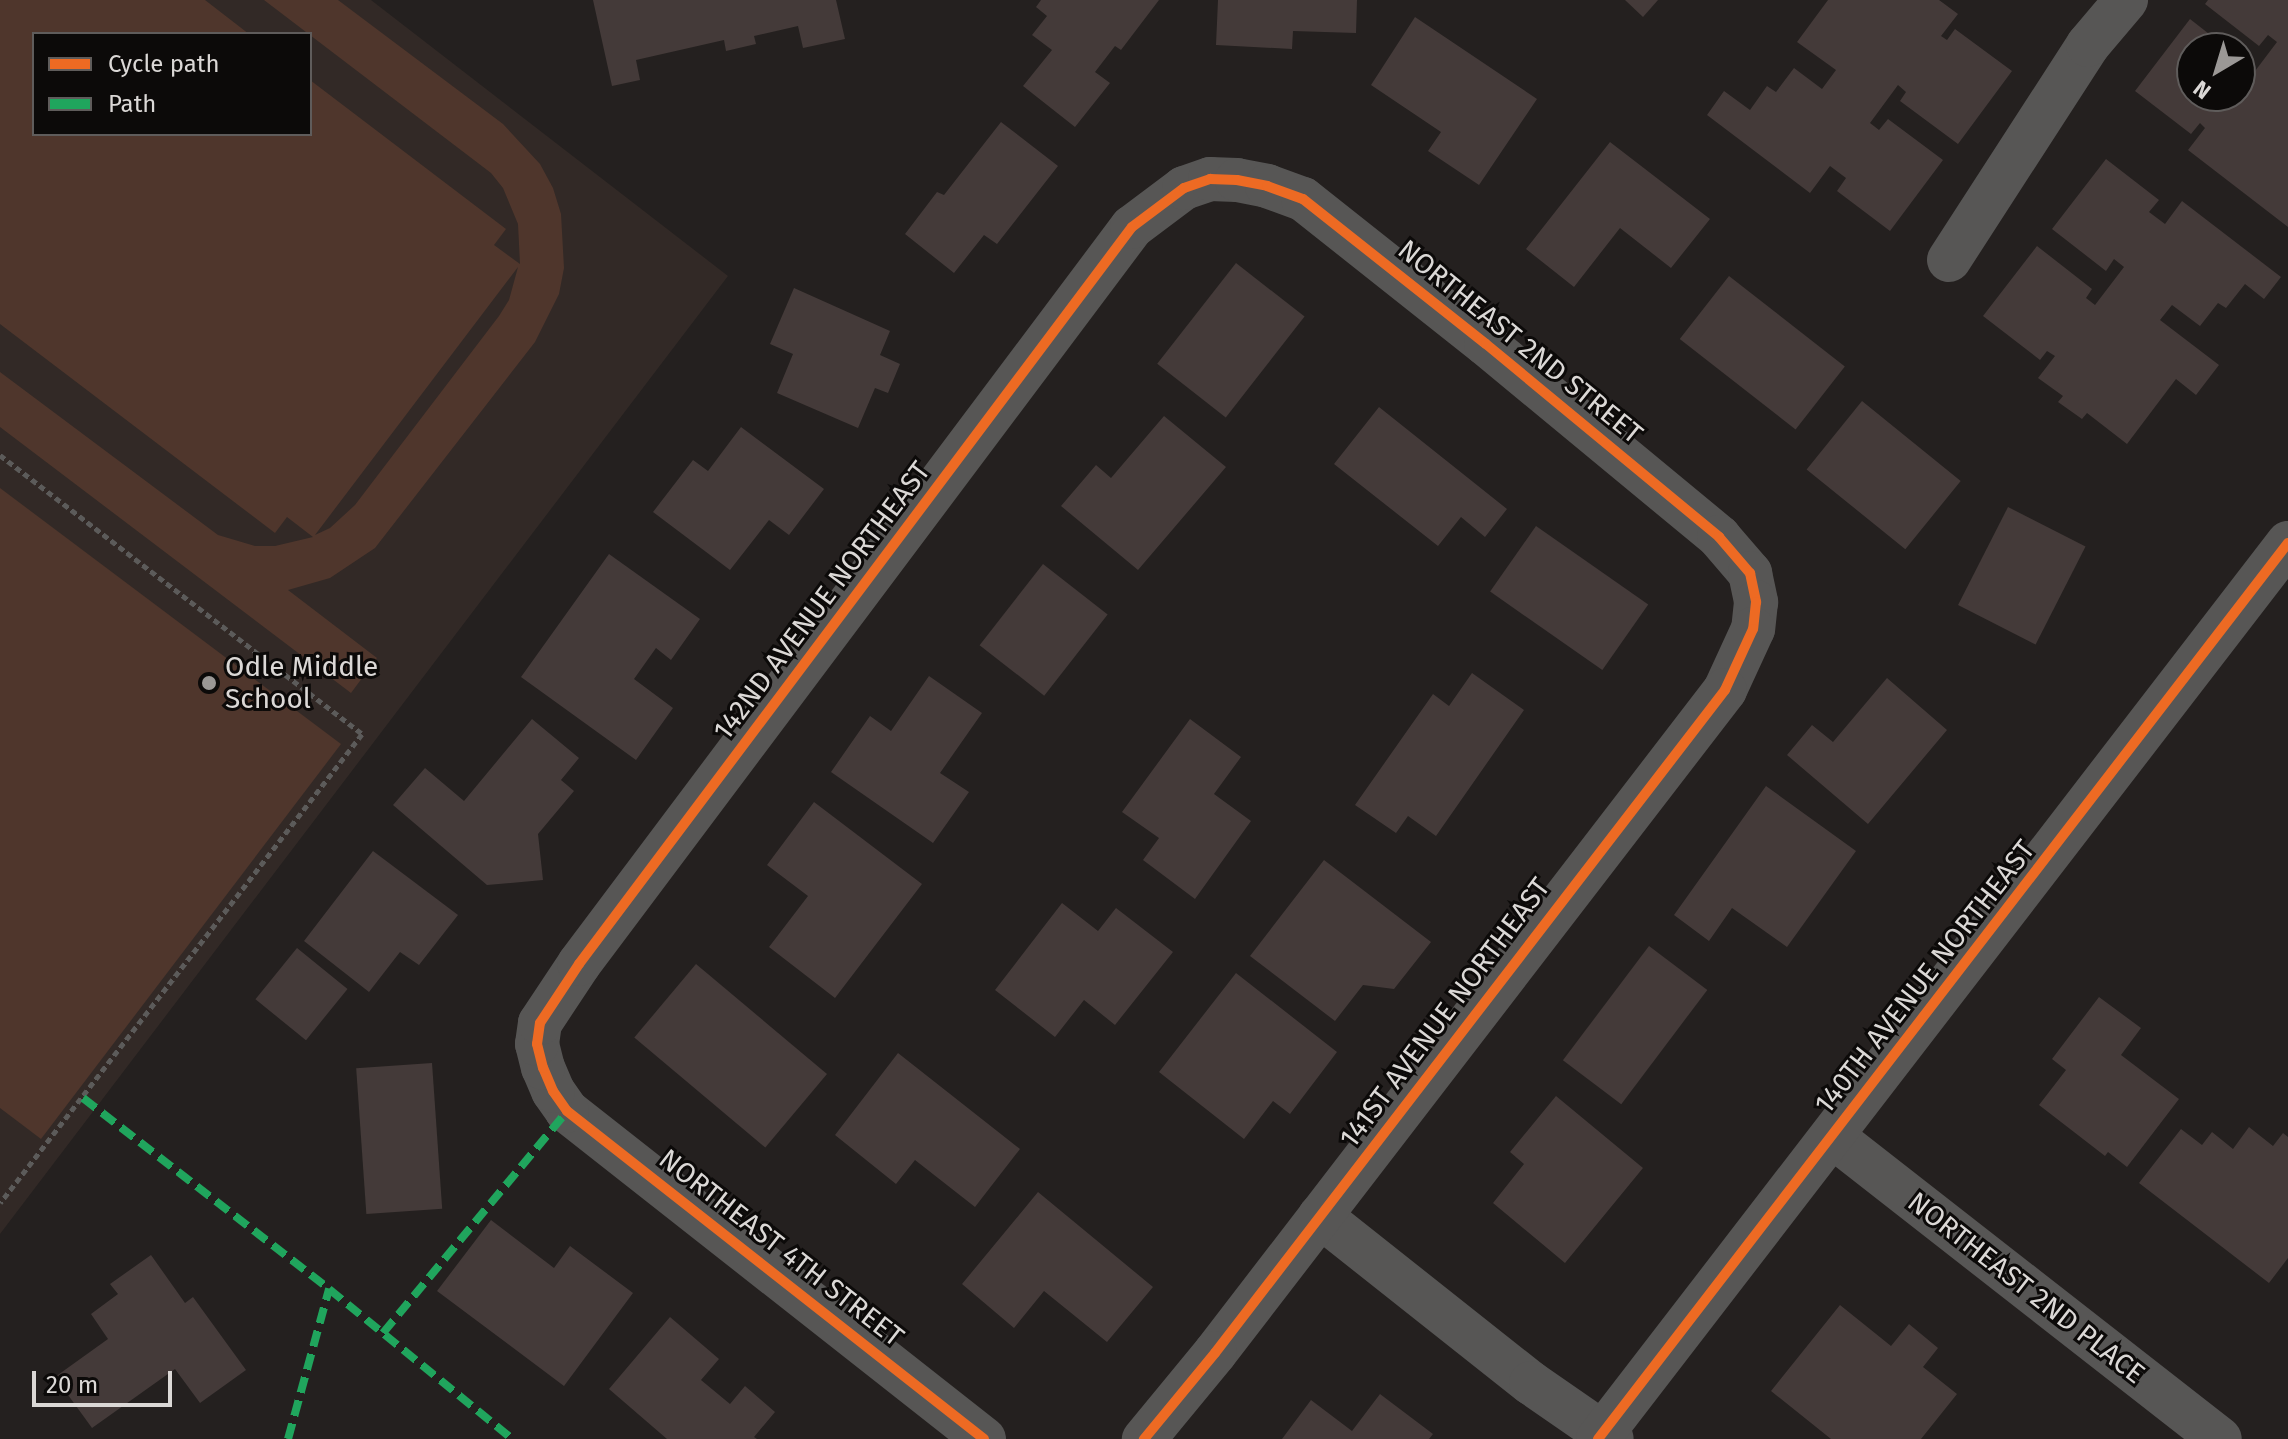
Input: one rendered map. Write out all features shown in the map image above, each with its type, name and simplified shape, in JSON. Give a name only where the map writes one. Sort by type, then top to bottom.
[{"type":"street","points":[[1949,260],[2088,45],[2126,0]]},
{"type":"street","name":"NORTHEAST 2ND STREET","points":[[1210,179],[1267,186],[1303,199],[1385,262],[1697,517],[1750,573],[1756,602]]},
{"type":"street","name":"142ND AVENUE NORTHEAST","points":[[553,1091],[537,1044],[540,1023],[579,964],[1132,227],[1184,188],[1210,179]]},
{"type":"street","name":"140TH AVENUE NORTHEAST","points":[[1604,1437],[2288,543]]},
{"type":"street","name":"141ST AVENUE NORTHEAST","points":[[1144,1439],[1725,690],[1753,629],[1756,602]]},
{"type":"street","name":"NORTHEAST 4TH STREET","points":[[553,1091],[567,1111],[984,1439]]},
{"type":"street","name":"NORTHEAST 2ND PLACE","points":[[1832,1136],[2220,1439]]},
{"type":"street","points":[[1320,1216],[1604,1437]]},
{"type":"path","points":[[0,455],[362,734],[0,1203]]},
{"type":"shaded area","name":"Odle Middle School","points":[[0,0],[371,0],[728,276],[0,1234]]},
{"type":"shaded area","points":[[0,0],[205,0],[246,32],[32,32],[32,136],[312,136],[312,82],[506,229],[494,245],[520,264],[518,224],[503,188],[491,173],[312,37],[312,32],[306,32],[264,0],[338,0],[503,124],[540,164],[553,188],[561,214],[564,268],[559,294],[535,342],[375,548],[330,578],[288,590],[377,658],[351,693],[0,427],[0,372],[218,535],[255,546],[275,546],[313,537],[287,517],[275,533],[0,324]],"holes":[[[518,267],[509,300],[355,505],[330,528],[315,535]]]},
{"type":"shaded area","points":[[0,488],[341,744],[41,1139],[0,1108]]},
{"type":"building","points":[[593,0],[836,0],[845,39],[803,48],[798,26],[754,36],[756,44],[726,51],[724,40],[636,60],[640,80],[612,86]]},
{"type":"building","points":[[1041,0],[1159,0],[1121,50],[1115,46],[1095,72],[1110,83],[1075,127],[1023,86],[1052,50],[1032,35],[1047,16],[1036,7]]},
{"type":"building","points":[[1218,0],[1357,0],[1356,33],[1293,31],[1292,49],[1216,45]]},
{"type":"building","points":[[1625,0],[1658,0],[1643,17]]},
{"type":"building","points":[[1828,0],[1939,0],[1958,14],[1941,36],[1947,40],[1955,29],[2012,71],[1958,144],[1900,101],[1906,92],[1898,85],[1870,123],[1879,130],[1888,119],[1943,160],[1890,231],[1837,191],[1846,178],[1830,166],[1810,193],[1707,115],[1724,91],[1750,110],[1767,86],[1776,92],[1794,68],[1822,89],[1836,70],[1797,42]]},
{"type":"building","points":[[2208,0],[2288,0],[2288,227],[2188,150],[2205,128],[2200,123],[2191,134],[2135,91],[2176,37],[2176,112],[2256,112],[2256,70],[2277,42],[2268,35],[2259,46],[2256,44],[2256,32],[2241,32],[2205,4]]},
{"type":"building","points":[[1415,17],[1537,99],[1479,185],[1428,151],[1441,132],[1371,85]]},
{"type":"building","points":[[2190,19],[2207,32],[2180,32]]},
{"type":"building","points":[[1001,122],[1058,166],[997,244],[984,235],[954,273],[905,234],[937,192],[944,195]]},
{"type":"building","points":[[1610,142],[1710,219],[1671,268],[1620,228],[1574,287],[1526,249]]},
{"type":"building","points":[[2106,159],[2159,200],[2149,212],[2165,224],[2182,201],[2281,277],[2264,299],[2245,284],[2226,308],[2218,303],[2200,326],[2172,305],[2160,320],[2219,365],[2196,395],[2176,379],[2127,444],[2087,413],[2082,419],[2058,402],[2063,396],[2038,378],[2055,356],[2047,351],[2040,360],[1983,316],[2037,246],[2092,289],[2086,298],[2095,305],[2124,267],[2114,259],[2106,271],[2052,229]]},
{"type":"building","points":[[1236,263],[1305,317],[1226,417],[1157,364]]},
{"type":"building","points":[[1729,276],[1845,367],[1796,430],[1680,339]]},
{"type":"building","points":[[794,288],[890,331],[880,355],[900,364],[888,393],[875,388],[858,428],[777,393],[793,354],[770,344]]},
{"type":"building","points":[[1862,401],[1961,481],[1905,549],[1807,469]]},
{"type":"building","points":[[1379,407],[1507,509],[1485,537],[1461,517],[1438,546],[1334,464]]},
{"type":"building","points":[[1164,416],[1226,467],[1138,570],[1061,506],[1096,465],[1111,478]]},
{"type":"building","points":[[741,427],[824,489],[789,535],[769,520],[730,570],[653,512],[693,460],[708,471]]},
{"type":"building","points":[[2008,507],[2086,546],[2036,645],[1958,605]]},
{"type":"building","points":[[1536,526],[1648,605],[1602,670],[1490,592]]},
{"type":"building","points":[[609,554],[700,619],[671,660],[656,648],[634,679],[673,708],[636,760],[521,677]]},
{"type":"building","points":[[1043,564],[1108,614],[1044,696],[980,645]]},
{"type":"building","points":[[1472,673],[1524,710],[1436,836],[1408,816],[1396,833],[1355,805],[1433,694],[1449,706]]},
{"type":"building","points":[[929,676],[982,713],[940,773],[969,792],[933,843],[831,772],[870,716],[891,731]]},
{"type":"building","points":[[1887,678],[1947,730],[1868,824],[1787,755],[1812,725],[1833,742]]},
{"type":"building","points":[[532,719],[579,758],[561,780],[574,791],[538,834],[543,880],[487,885],[393,805],[425,768],[464,801]]},
{"type":"building","points":[[1190,719],[1241,757],[1214,794],[1251,821],[1195,899],[1143,860],[1159,838],[1122,812]]},
{"type":"building","points":[[1766,786],[1856,851],[1787,947],[1732,908],[1709,941],[1674,915]]},
{"type":"building","points":[[814,802],[922,884],[835,998],[769,947],[808,896],[767,865]]},
{"type":"building","points":[[373,851],[458,915],[419,965],[400,952],[369,992],[304,941]]},
{"type":"building","points":[[1324,860],[1431,942],[1394,989],[1363,985],[1335,1021],[1250,956]]},
{"type":"building","points":[[1062,903],[1098,931],[1116,908],[1173,952],[1115,1025],[1084,1000],[1055,1037],[995,990]]},
{"type":"building","points":[[1649,946],[1707,990],[1621,1104],[1563,1060]]},
{"type":"building","points":[[297,948],[348,989],[306,1040],[255,999]]},
{"type":"building","points":[[696,964],[827,1074],[765,1147],[634,1038]]},
{"type":"building","points":[[1236,973],[1337,1052],[1290,1114],[1273,1101],[1244,1139],[1159,1072]]},
{"type":"building","points":[[2099,997],[2141,1028],[2121,1055],[2179,1099],[2127,1167],[2108,1152],[2105,1156],[2039,1105],[2066,1070],[2052,1059]]},
{"type":"building","points":[[898,1053],[1020,1149],[975,1207],[915,1160],[896,1184],[835,1135]]},
{"type":"building","points":[[432,1063],[442,1209],[366,1214],[356,1068]]},
{"type":"building","points":[[1556,1096],[1643,1168],[1565,1263],[1493,1203],[1524,1164],[1510,1152]]},
{"type":"building","points":[[2249,1127],[2273,1146],[2283,1133],[2288,1137],[2288,1258],[2269,1283],[2139,1183],[2181,1129],[2202,1145],[2212,1132],[2233,1149]]},
{"type":"building","points":[[1038,1192],[1153,1287],[1107,1342],[1044,1291],[1014,1328],[962,1284]]},
{"type":"building","points":[[491,1220],[554,1268],[570,1246],[633,1293],[564,1386],[437,1291]]},
{"type":"building","points":[[151,1255],[185,1303],[193,1297],[246,1370],[200,1403],[175,1369],[92,1428],[55,1377],[108,1339],[91,1314],[118,1294],[110,1284]]},
{"type":"building","points":[[1840,1305],[1891,1346],[1909,1324],[1938,1348],[1923,1367],[1957,1394],[1921,1439],[1831,1439],[1771,1391]]},
{"type":"building","points":[[670,1317],[719,1359],[701,1380],[730,1404],[745,1386],[775,1412],[754,1437],[757,1439],[667,1439],[609,1389]]},
{"type":"building","points":[[1380,1394],[1433,1434],[1429,1439],[1282,1439],[1311,1400],[1352,1431]]},
{"type":"marked path","points":[[83,1098],[329,1289],[512,1439]]},
{"type":"marked path","points":[[383,1333],[567,1111]]},
{"type":"marked path","points":[[288,1439],[329,1289]]},
{"type":"cycle path","points":[[984,1439],[567,1111],[553,1091],[543,1068],[537,1044],[540,1023],[579,964],[1132,227],[1184,188],[1210,179],[1237,180],[1267,186],[1303,199],[1486,344],[1719,537],[1750,573],[1756,602],[1753,629],[1725,690],[1215,1353],[1144,1439]]},
{"type":"cycle path","points":[[1598,1439],[2288,543]]},
{"type":"place","name":"Odle Middle School","points":[[209,683]]}]
